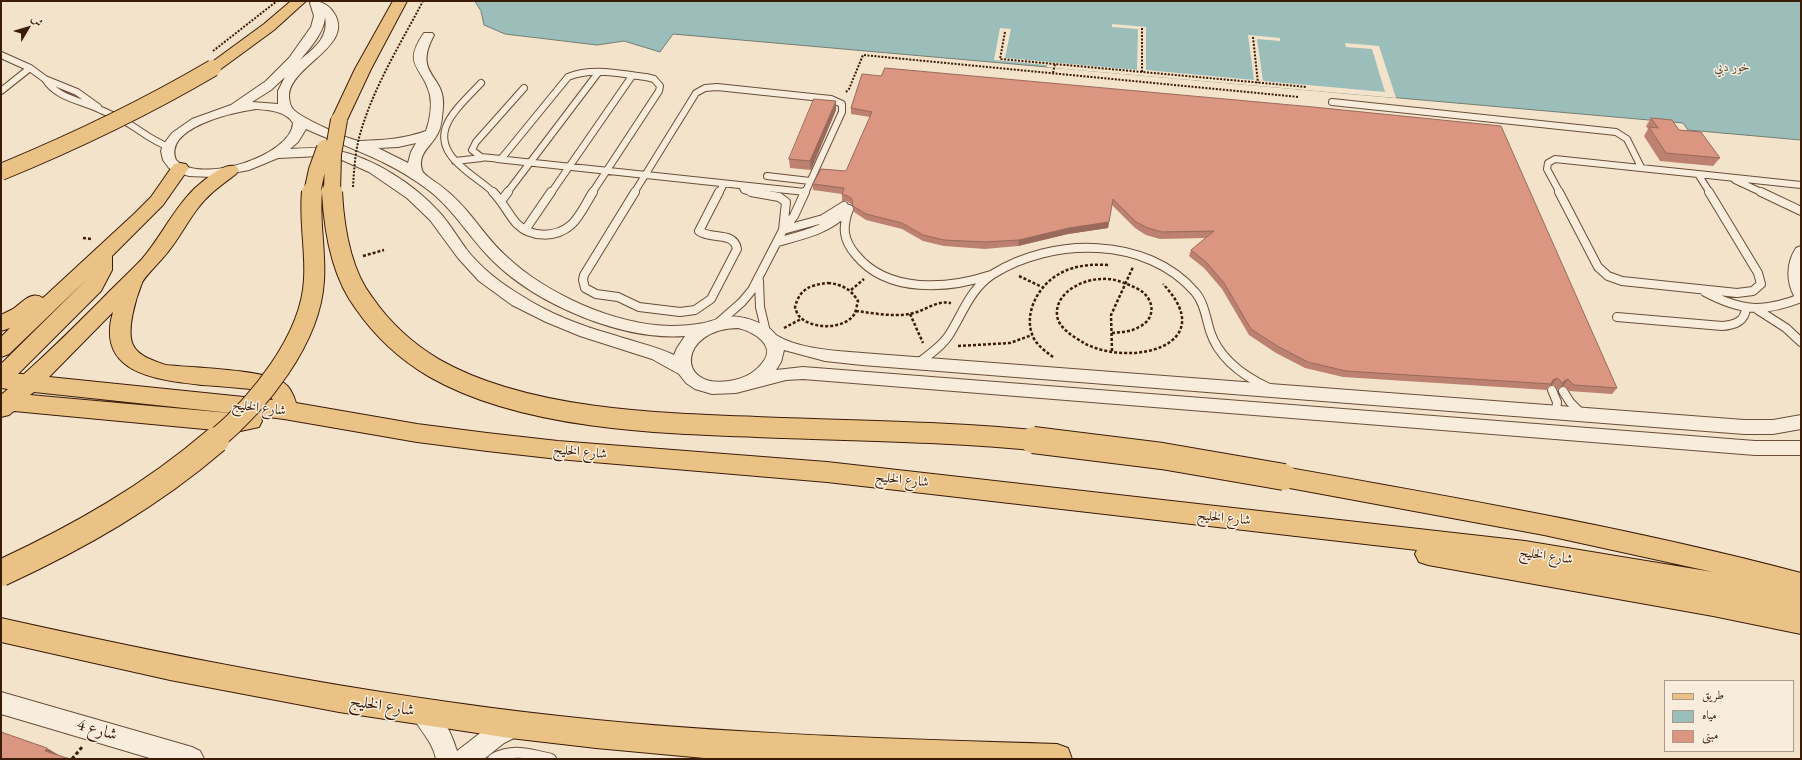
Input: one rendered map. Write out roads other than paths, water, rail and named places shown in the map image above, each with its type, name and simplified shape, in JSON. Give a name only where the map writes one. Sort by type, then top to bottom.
[{"type":"main road","points":[[1,172],[114,123],[167,95],[213,68],[269,27],[299,1]]},
{"type":"main road","points":[[1,573],[58,547],[87,531],[159,485],[189,462],[240,417],[276,375],[299,337],[312,302],[314,270],[311,208],[312,193],[319,163],[363,69],[400,1]]},
{"type":"main road","points":[[340,120],[332,162],[332,207],[340,247],[353,285],[363,303],[391,336],[410,351],[444,372],[484,390],[545,408],[613,418],[774,428],[909,432],[1013,438],[1120,449],[1284,476],[1622,539],[1699,557],[1801,584]]},
{"type":"main road","points":[[1,349],[141,218],[161,195],[180,168]]},
{"type":"main road","points":[[4,405],[30,383],[133,280],[162,247],[191,204],[230,170]]},
{"type":"main road","points":[[1,324],[20,314],[76,269],[102,256]]},
{"type":"main road","points":[[1,377],[94,286],[102,270],[102,256]]},
{"type":"main road","points":[[4,405],[236,423],[268,417],[284,410],[284,399],[278,388],[262,382],[164,373],[148,369],[126,354],[120,344],[120,321],[133,280]]},
{"type":"main road","name":"شارع الخليج","points":[[1,380],[284,410],[417,433],[487,442],[558,450],[835,472],[1525,552],[1697,581],[1801,601]]},
{"type":"main road","points":[[1334,530],[1400,548],[1468,562],[1713,604],[1801,622]]},
{"type":"main road","name":"شارع الخليج","points":[[1,630],[108,656],[220,679],[422,712],[517,725],[682,742],[802,750],[1057,759]]},
{"type":"street","points":[[225,110],[262,106],[286,109],[296,116],[298,121],[298,131],[286,146],[274,154],[253,164],[230,170],[207,173],[180,168],[170,161],[168,152],[169,147],[175,137],[186,128],[225,110],[258,84],[287,56],[309,41],[320,20],[318,8],[312,2]]},
{"type":"street","points":[[286,109],[282,96],[299,83],[311,69],[330,35],[332,23],[328,12],[312,2]]},
{"type":"street","points":[[417,175],[414,168],[416,154],[419,147],[432,133],[437,106],[436,92],[424,72],[419,58],[423,43],[428,35]]},
{"type":"street","points":[[298,121],[374,151],[417,175],[453,204],[482,240],[501,260],[525,280],[553,297],[587,312],[644,329],[686,331],[738,322],[749,324],[784,345],[812,353],[924,359],[1283,393],[1768,428],[1790,426],[1801,422]]},
{"type":"street","points":[[350,142],[390,144],[419,138],[432,133]]},
{"type":"street","points":[[274,154],[315,152],[334,154],[350,159],[368,168],[418,200],[432,213],[473,266],[493,284],[518,301],[546,316],[577,329],[654,353],[674,362],[698,382],[718,388],[741,386],[786,374],[808,373],[1747,447],[1781,449],[1801,448]]},
{"type":"street","points":[[1801,251],[1797,257],[1794,268],[1796,281],[1801,294]]},
{"type":"street","points":[[685,370],[682,363],[685,347],[694,336],[712,326]]},
{"type":"street","points":[[752,382],[761,376],[773,362],[775,354],[774,346],[768,336]]},
{"type":"street","name":"شارع 4","points":[[1,703],[192,759]]},
{"type":"street","points":[[422,712],[432,723],[440,736],[448,759]]},
{"type":"street","points":[[465,759],[496,735],[517,725]]},
{"type":"lane","points":[[1,55],[30,68],[45,79],[49,86],[66,96],[100,109],[133,126],[155,142],[169,147]]},
{"type":"lane","points":[[1,91],[30,68]]},
{"type":"lane","points":[[481,83],[453,114],[445,128],[445,145],[455,161],[485,185],[501,201],[512,218],[525,230],[536,234],[545,234],[557,233],[568,227],[660,88],[659,83],[654,80],[632,76],[598,72],[582,72],[568,77],[501,159]]},
{"type":"lane","points":[[501,201],[598,72]]},
{"type":"lane","points":[[525,230],[568,166],[632,76]]},
{"type":"lane","points":[[712,326],[742,302],[752,290],[782,230],[791,221],[843,108],[838,101],[831,99],[717,87],[700,90],[693,96],[584,275],[583,284],[590,291],[618,297],[635,306],[672,312],[695,310],[711,299],[737,249],[736,243],[729,238],[704,235],[699,231],[724,184]]},
{"type":"lane","points":[[524,88],[472,147],[473,153],[478,156],[501,159],[805,192]]},
{"type":"lane","points":[[1332,102],[1616,132],[1627,139],[1641,167]]},
{"type":"lane","points":[[455,161],[478,158],[501,159]]},
{"type":"lane","points":[[1698,174],[1761,278],[1761,284],[1758,288],[1746,293],[1622,281],[1602,272],[1547,169],[1548,163],[1555,160],[1566,159],[1641,167],[1698,174],[1730,178],[1801,184]]},
{"type":"lane","points":[[768,176],[810,181]]},
{"type":"lane","points":[[1730,178],[1801,212]]},
{"type":"lane","points":[[742,186],[744,190],[751,193],[784,199],[786,207],[782,219],[782,230]]},
{"type":"lane","points":[[782,230],[821,221],[846,207]]},
{"type":"lane","points":[[777,242],[827,227],[836,222],[846,207]]},
{"type":"lane","points":[[846,207],[844,226],[847,243],[857,258],[874,271],[896,280],[927,285],[946,285],[972,282],[1037,256],[1090,247],[1115,248],[1140,254],[1169,268],[1182,277],[1196,293],[1206,313],[1211,333],[1217,347],[1228,361],[1243,374],[1262,385],[1283,393]]},
{"type":"lane","points":[[1790,207],[1801,219]]},
{"type":"lane","points":[[924,359],[939,347],[947,337],[963,308],[977,290],[994,274]]},
{"type":"lane","points":[[759,278],[759,305],[761,319],[768,336]]},
{"type":"lane","points":[[1701,289],[1722,300],[1746,308],[1758,310],[1782,306],[1801,298]]},
{"type":"lane","points":[[1617,317],[1730,325],[1745,317],[1746,308]]},
{"type":"lane","points":[[1758,310],[1786,328],[1801,342]]},
{"type":"lane","points":[[1552,390],[1557,402],[1556,413]]},
{"type":"lane","points":[[1563,391],[1570,402],[1583,415]]},
{"type":"lane","points":[[493,759],[499,754],[510,751],[523,752],[551,759]]},
{"type":"water","name":"خور دبي","points":[[475,1],[1801,1],[1801,140],[1688,130],[1683,123],[673,34],[660,52],[624,41],[597,45],[505,34],[484,25],[481,11]]}]
